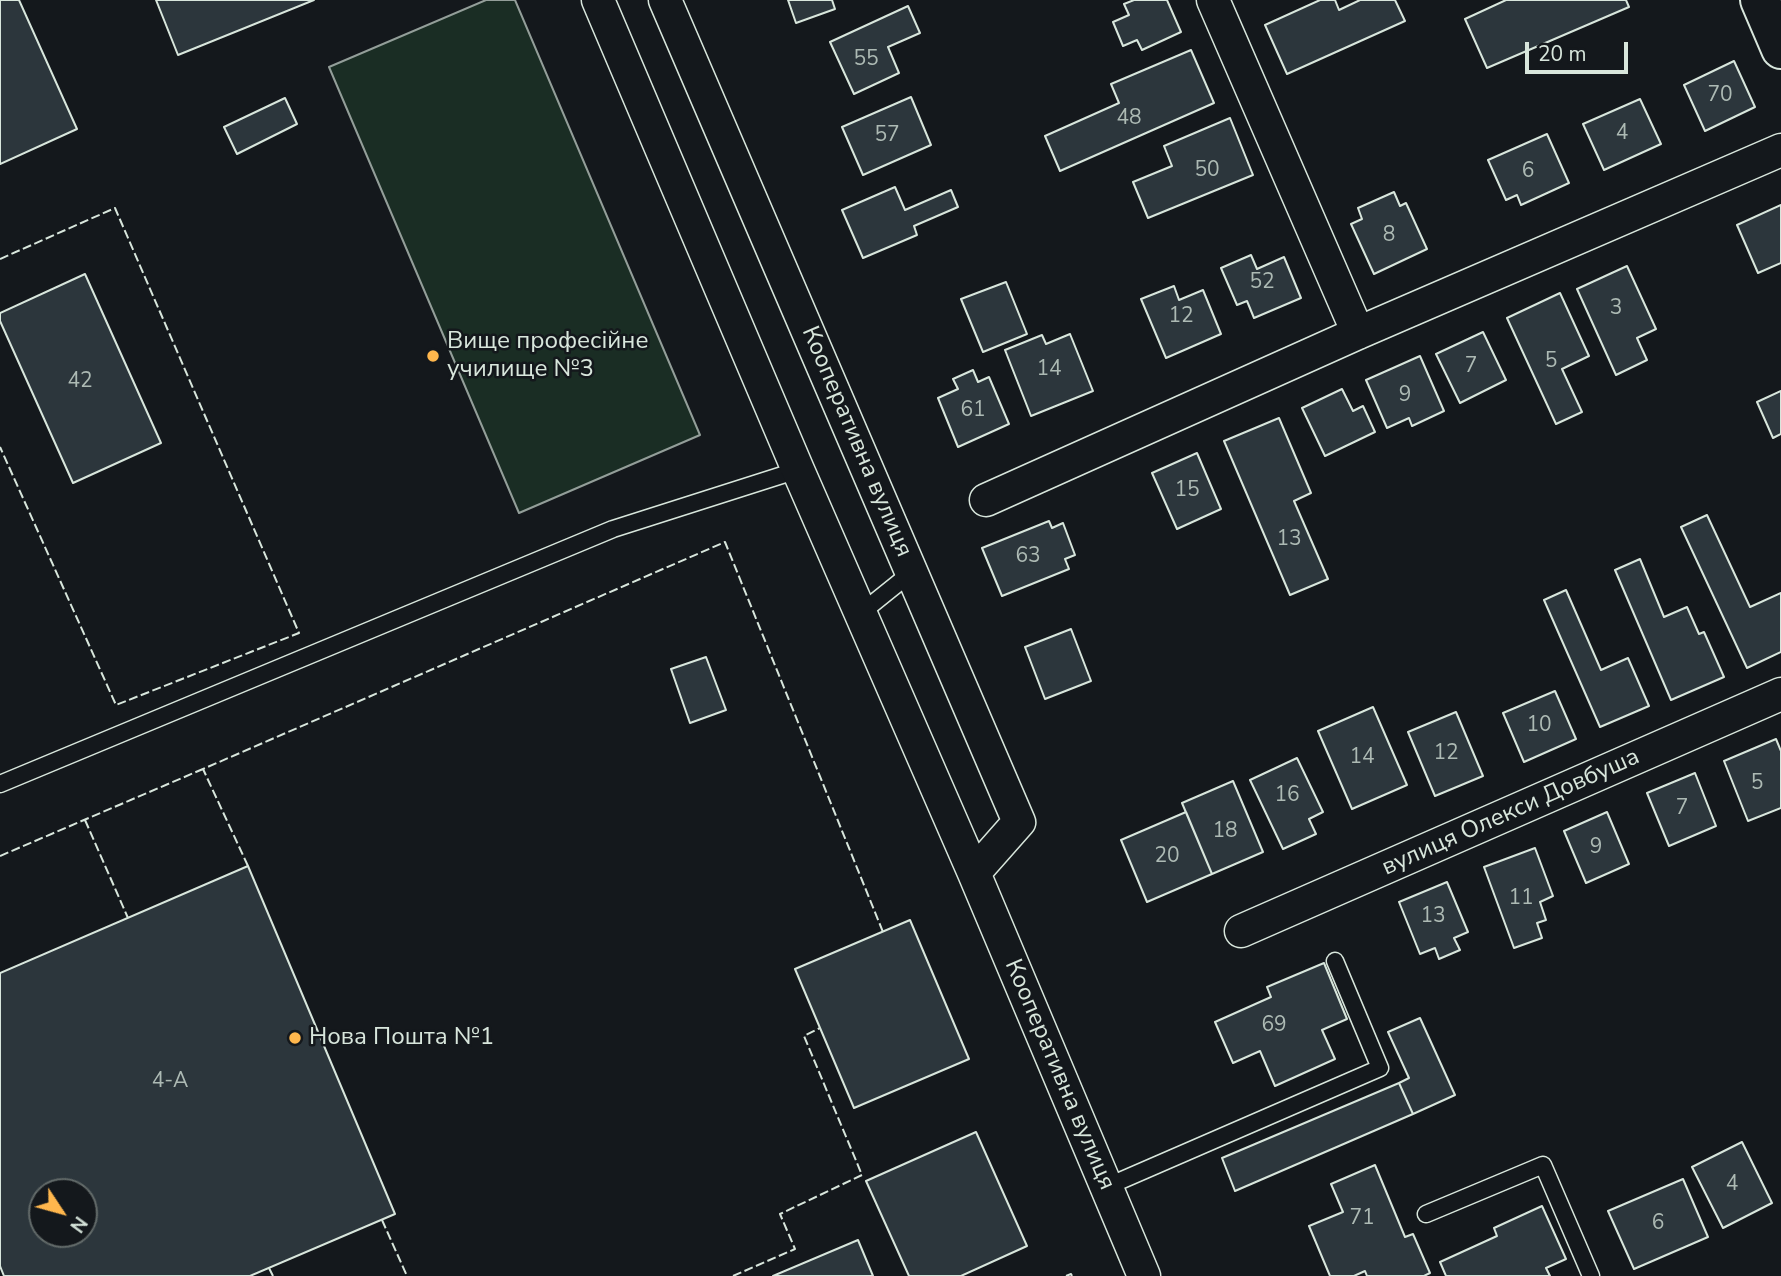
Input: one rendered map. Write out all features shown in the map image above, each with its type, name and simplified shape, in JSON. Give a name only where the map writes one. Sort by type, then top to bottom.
[{"type":"street","name":"Кооперативна вулиця","points":[[598,0],[798,470],[974,873],[1144,1276]]},
{"type":"street","name":"Кооперативна вулиця","points":[[665,0],[1019,822],[974,873]]},
{"type":"street","points":[[1213,0],[1358,333]]},
{"type":"street","points":[[1760,0],[1781,49]]},
{"type":"street","points":[[986,500],[1358,333],[1781,150]]},
{"type":"street","name":"вулиця Олекси Довбуша","points":[[1241,931],[1781,694]]},
{"type":"lane","points":[[0,784],[614,529],[798,470]]},
{"type":"lane","points":[[861,613],[912,572]]},
{"type":"lane","points":[[1107,1187],[1380,1068],[1335,961]]},
{"type":"lane","points":[[1426,1214],[1543,1165],[1591,1276]]},
{"type":"green space","points":[[486,0],[515,0],[700,435],[519,513],[329,67]]},
{"type":"building","points":[[0,0],[19,0],[77,129],[0,164]]},
{"type":"building","points":[[156,0],[314,0],[178,55]]},
{"type":"building","points":[[788,0],[832,0],[835,9],[796,23]]},
{"type":"building","points":[[1134,0],[1167,0],[1181,32],[1142,50],[1137,40],[1123,46],[1113,22],[1129,15],[1124,4]]},
{"type":"building","points":[[1320,0],[1335,0],[1339,10],[1360,0],[1395,0],[1405,21],[1287,74],[1265,25]]},
{"type":"building","points":[[1506,0],[1626,0],[1629,7],[1487,68],[1465,19]]},
{"type":"building","points":[[908,6],[920,33],[888,47],[899,73],[854,94],[830,42]]},
{"type":"building","points":[[1191,50],[1214,103],[1060,171],[1045,136],[1119,103],[1111,84]]},
{"type":"building","points":[[1734,61],[1755,107],[1705,131],[1684,85]]},
{"type":"building","points":[[911,97],[931,145],[863,175],[842,127]]},
{"type":"building","points":[[285,98],[297,124],[237,154],[224,127]]},
{"type":"building","points":[[1640,99],[1661,144],[1604,170],[1583,124]]},
{"type":"building","points":[[1230,118],[1253,175],[1148,218],[1133,182],[1172,166],[1164,146]]},
{"type":"building","points":[[1547,134],[1569,183],[1521,205],[1517,195],[1506,200],[1488,160]]},
{"type":"building","points":[[895,187],[905,210],[951,190],[958,207],[914,226],[917,235],[863,258],[842,210]]},
{"type":"building","points":[[1394,192],[1400,206],[1406,203],[1427,249],[1374,274],[1351,224],[1362,219],[1358,208]]},
{"type":"building","points":[[1781,205],[1781,263],[1758,273],[1737,225]]},
{"type":"building","points":[[1251,255],[1257,269],[1284,257],[1301,298],[1254,318],[1247,301],[1237,305],[1221,268]]},
{"type":"building","points":[[1627,266],[1656,329],[1637,338],[1647,360],[1616,375],[1577,289]]},
{"type":"building","points":[[85,274],[161,443],[73,483],[0,321],[0,313]]},
{"type":"building","points":[[1006,282],[1027,334],[983,352],[961,299]]},
{"type":"building","points":[[1174,286],[1179,300],[1203,290],[1221,334],[1166,358],[1141,299]]},
{"type":"building","points":[[1560,293],[1589,356],[1562,369],[1582,412],[1556,424],[1507,318]]},
{"type":"building","points":[[1483,332],[1506,380],[1460,403],[1436,354]]},
{"type":"building","points":[[1070,334],[1093,391],[1031,416],[1005,350],[1042,335],[1046,344]]},
{"type":"building","points":[[1420,356],[1444,411],[1412,426],[1409,418],[1387,428],[1366,380]]},
{"type":"building","points":[[973,370],[978,382],[989,377],[1009,424],[958,447],[938,398],[958,389],[953,379]]},
{"type":"building","points":[[1342,389],[1353,411],[1363,406],[1375,432],[1325,456],[1302,408]]},
{"type":"building","points":[[1781,391],[1781,434],[1773,438],[1757,402]]},
{"type":"building","points":[[1279,418],[1311,493],[1294,501],[1328,579],[1290,595],[1224,441]]},
{"type":"building","points":[[1197,453],[1221,509],[1177,529],[1152,473]]},
{"type":"building","points":[[1707,515],[1750,607],[1781,593],[1781,652],[1747,668],[1681,527]]},
{"type":"building","points":[[1049,521],[1052,528],[1063,523],[1075,555],[1065,559],[1069,569],[1002,596],[982,548]]},
{"type":"building","points":[[1640,559],[1664,617],[1687,607],[1699,634],[1704,632],[1724,677],[1671,700],[1615,570]]},
{"type":"building","points":[[1566,590],[1601,670],[1628,658],[1649,706],[1600,727],[1544,600]]},
{"type":"building","points":[[1071,629],[1091,681],[1045,699],[1025,647]]},
{"type":"building","points":[[706,657],[726,710],[690,723],[671,669]]},
{"type":"building","points":[[1555,691],[1576,739],[1524,762],[1503,713]]},
{"type":"building","points":[[1373,707],[1407,785],[1352,809],[1318,731]]},
{"type":"building","points":[[1456,712],[1483,776],[1435,796],[1408,732]]},
{"type":"building","points":[[1776,739],[1781,751],[1781,808],[1748,821],[1724,761]]},
{"type":"building","points":[[1297,758],[1323,812],[1309,819],[1316,834],[1283,849],[1250,780]]},
{"type":"building","points":[[1695,773],[1716,826],[1669,846],[1647,793]]},
{"type":"building","points":[[1233,781],[1263,852],[1212,874],[1182,803]]},
{"type":"building","points":[[1186,812],[1212,874],[1147,902],[1121,840]]},
{"type":"building","points":[[1607,812],[1629,864],[1586,883],[1564,831]]},
{"type":"building","points":[[1535,848],[1553,896],[1540,902],[1546,920],[1537,923],[1542,938],[1514,948],[1484,867]]},
{"type":"building","points":[[248,866],[395,1214],[250,1276],[4,1276],[0,1266],[0,973]]},
{"type":"building","points":[[1447,882],[1468,932],[1454,938],[1460,950],[1439,959],[1435,948],[1420,954],[1399,902]]},
{"type":"building","points":[[910,920],[969,1059],[854,1108],[795,969]]},
{"type":"building","points":[[1324,963],[1347,1019],[1322,1030],[1335,1059],[1275,1086],[1260,1051],[1233,1063],[1215,1022],[1271,997],[1267,987]]},
{"type":"building","points":[[1420,1018],[1455,1095],[1413,1114],[1399,1083],[1409,1078],[1388,1032]]},
{"type":"building","points":[[1399,1083],[1413,1114],[1235,1191],[1222,1158]]},
{"type":"building","points":[[976,1132],[1027,1246],[961,1276],[909,1276],[866,1181]]},
{"type":"building","points":[[1742,1142],[1772,1203],[1723,1228],[1692,1167]]},
{"type":"building","points":[[1375,1165],[1405,1237],[1413,1234],[1430,1273],[1424,1276],[1367,1276],[1365,1271],[1354,1276],[1330,1276],[1309,1226],[1343,1212],[1331,1184]]},
{"type":"building","points":[[1683,1179],[1708,1237],[1634,1269],[1608,1211]]},
{"type":"building","points":[[1542,1206],[1566,1259],[1546,1268],[1550,1276],[1446,1276],[1440,1262],[1497,1236],[1494,1228]]},
{"type":"building","points":[[858,1240],[873,1276],[773,1276]]},
{"type":"fence","points":[[0,259],[115,208],[299,633],[116,705],[0,447]]},
{"type":"fence","points":[[248,866],[203,769],[725,542],[883,932]]},
{"type":"fence","points":[[0,856],[203,769]]},
{"type":"fence","points":[[85,820],[128,918]]},
{"type":"fence","points":[[733,1276],[795,1249],[780,1214],[862,1175],[804,1036],[820,1028]]},
{"type":"fence","points":[[382,1220],[407,1276]]},
{"type":"fence","points":[[269,1268],[273,1276]]},
{"type":"fence","points":[[1066,1276],[1072,1276]]},
{"type":"place","name":"Вище професійне училище №3","points":[[433,356]]},
{"type":"place","name":"Нова Пошта №1","points":[[295,1038]]}]
